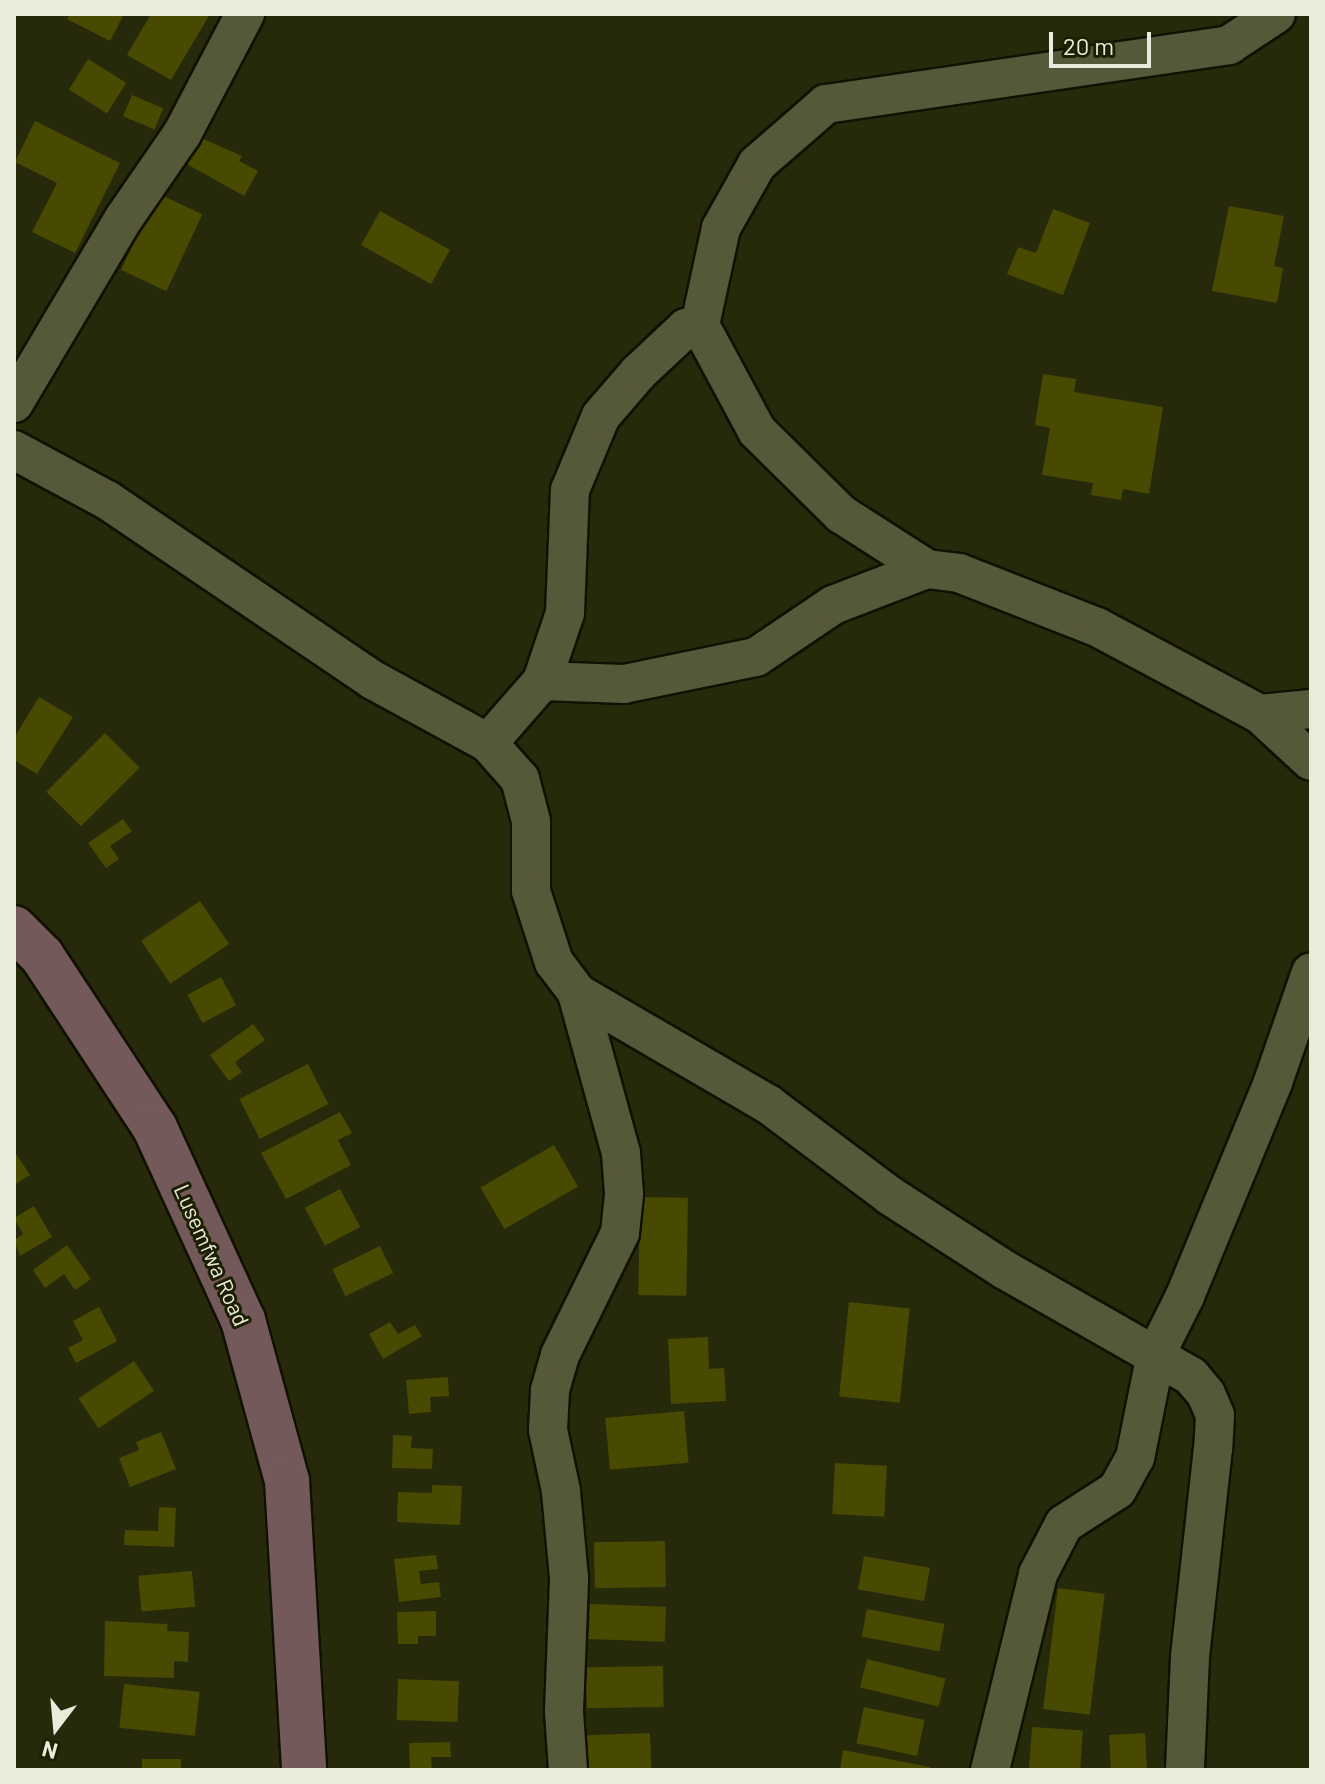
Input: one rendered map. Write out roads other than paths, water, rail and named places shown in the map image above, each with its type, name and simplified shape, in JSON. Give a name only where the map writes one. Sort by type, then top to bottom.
[{"type":"street","points":[[14,403],[124,218],[182,134],[245,14]]},
{"type":"street","points":[[1276,14],[1229,45],[826,104],[757,164],[721,228],[700,325],[757,431],[841,514],[927,569],[959,573],[1097,627],[1260,714],[1311,761]]},
{"type":"street","points":[[488,743],[542,681],[565,613],[570,490],[601,416],[638,373],[686,328],[700,325]]},
{"type":"street","points":[[14,450],[107,500],[373,680],[488,743],[520,779],[531,821],[531,891],[554,962],[577,993],[621,1153],[624,1194],[620,1233],[560,1355],[550,1390],[548,1430],[561,1491],[569,1578],[564,1711],[568,1770]]},
{"type":"street","points":[[542,681],[624,684],[756,657],[833,605],[927,569]]},
{"type":"street","points":[[1260,714],[1311,709]]},
{"type":"street","name":"Lusemfwa Road","points":[[14,928],[42,956],[155,1128],[243,1320],[287,1481],[304,1770]]},
{"type":"street","points":[[990,1770],[1038,1574],[1064,1524],[1117,1490],[1135,1458],[1156,1354],[1185,1296],[1273,1082],[1311,972]]},
{"type":"street","points":[[577,993],[768,1104],[889,1195],[1005,1270],[1191,1376],[1215,1415],[1185,1770]]}]
